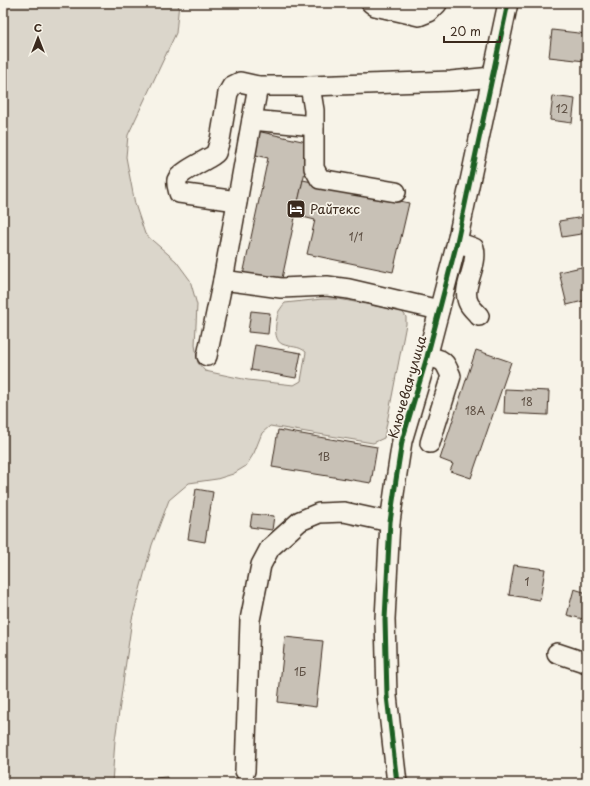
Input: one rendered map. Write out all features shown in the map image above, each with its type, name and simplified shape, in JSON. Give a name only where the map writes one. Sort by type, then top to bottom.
[{"type":"street","points":[[371,3],[375,6],[420,16],[429,12],[438,4]]},
{"type":"street","name":"Ключевая улица","points":[[397,783],[387,696],[386,619],[390,522],[402,441],[427,357],[457,242],[508,3]]},
{"type":"street","points":[[237,201],[179,193],[177,188],[177,180],[181,174],[216,153],[220,140],[228,93],[232,86],[240,82],[258,86],[310,86],[451,81],[492,77]]},
{"type":"street","points":[[208,356],[258,86]]},
{"type":"street","points":[[310,86],[314,110],[314,168],[320,179],[396,192]]},
{"type":"street","points":[[252,120],[314,126]]},
{"type":"street","points":[[457,242],[474,248],[475,260],[466,295],[469,304],[479,316]]},
{"type":"street","points":[[222,280],[281,288],[316,286],[342,288],[439,310]]},
{"type":"street","points":[[427,357],[440,359],[446,364],[451,376],[430,443]]},
{"type":"street","points":[[246,770],[250,620],[262,565],[270,548],[300,521],[319,513],[344,512],[390,522]]},
{"type":"street","points":[[557,653],[587,663]]},
{"type":"shaded area","points":[[3,3],[179,3],[176,33],[128,135],[126,157],[135,204],[145,234],[176,261],[190,280],[197,305],[195,345],[198,363],[205,371],[248,380],[294,385],[301,381],[306,352],[300,348],[282,344],[277,338],[276,324],[278,315],[285,303],[322,299],[339,299],[402,311],[406,317],[406,324],[384,438],[373,443],[270,426],[262,433],[254,453],[246,466],[233,474],[217,479],[189,483],[169,500],[152,545],[132,619],[115,740],[112,783],[3,783]]},
{"type":"building","points":[[552,30],[587,34],[585,61],[549,57]]},
{"type":"building","points":[[553,96],[575,99],[572,123],[550,120]]},
{"type":"building","points":[[257,131],[311,143],[281,283],[243,275],[268,158],[252,154]]},
{"type":"building","points":[[303,180],[409,203],[393,272],[307,254],[315,220],[295,215]]},
{"type":"building","points":[[584,217],[587,233],[562,237],[559,221]]},
{"type":"building","points":[[586,266],[587,300],[567,305],[559,272]]},
{"type":"building","points":[[251,311],[270,313],[268,334],[248,332]]},
{"type":"building","points":[[255,345],[301,353],[296,378],[251,370]]},
{"type":"building","points":[[476,350],[511,362],[471,478],[450,471],[453,464],[440,459]]},
{"type":"building","points":[[505,389],[549,391],[548,415],[504,413]]},
{"type":"building","points":[[278,430],[377,447],[371,483],[272,467]]},
{"type":"building","points":[[196,489],[213,492],[205,542],[188,539]]},
{"type":"building","points":[[252,514],[274,516],[272,530],[250,527]]},
{"type":"building","points":[[514,565],[545,569],[540,600],[509,595]]},
{"type":"building","points":[[574,589],[587,593],[587,620],[567,615]]},
{"type":"building","points":[[285,637],[323,641],[316,707],[278,702]]},
{"type":"building","points":[[167,777],[167,783],[129,783],[128,780]]},
{"type":"cycle path","points":[[397,783],[387,696],[385,619],[390,522],[402,441],[427,357],[457,242],[508,3]]},
{"type":"place","name":"Райтекс","points":[[296,209]]}]
